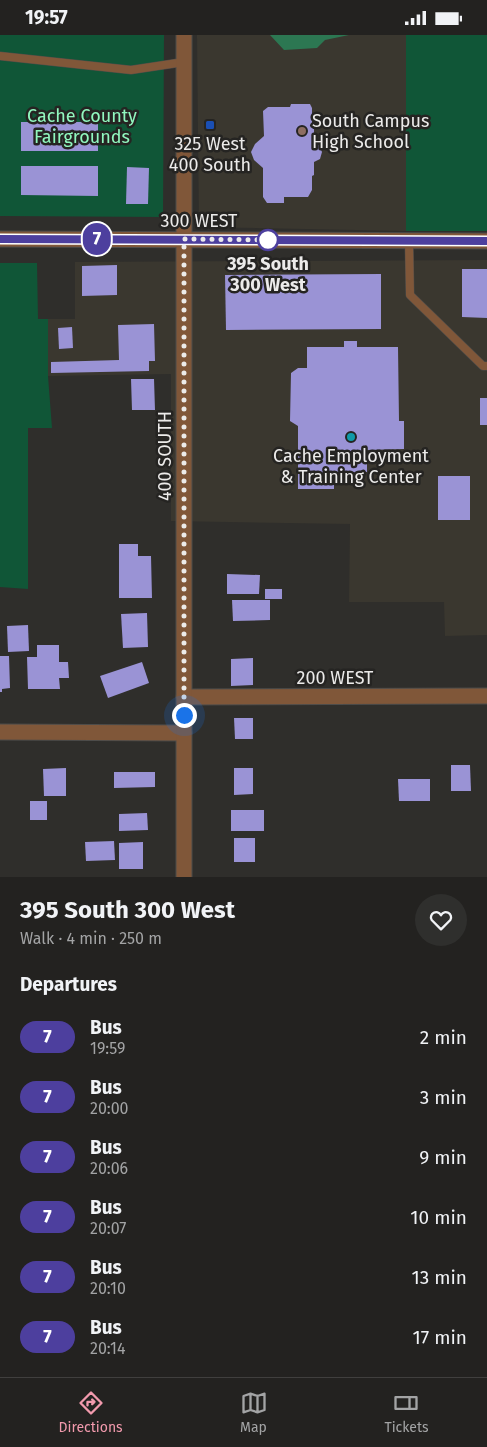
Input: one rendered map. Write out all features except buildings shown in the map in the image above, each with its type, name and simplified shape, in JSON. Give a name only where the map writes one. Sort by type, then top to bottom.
[{"type":"street","name":"400 SOUTH","points":[[184,35],[184,877]]},
{"type":"street","name":"300 WEST","points":[[0,239],[487,241]]},
{"type":"street","name":"200 WEST","points":[[184,697],[487,696]]},
{"type":"street","points":[[0,732],[184,733]]},
{"type":"lane","points":[[0,56],[132,70],[184,62]]},
{"type":"lane","points":[[409,240],[410,295],[483,366],[487,366]]},
{"type":"shaded area","name":"South Campus High School","points":[[197,35],[406,35],[406,231],[199,227]]},
{"type":"shaded area","points":[[487,260],[487,635],[445,636],[444,602],[349,602],[350,524],[171,521],[171,374],[48,376],[48,319],[75,319],[75,262]]},
{"type":"green space","name":"Cache County Fairgrounds","points":[[0,35],[164,35],[163,217],[0,216]]},
{"type":"green space","points":[[270,35],[349,35],[325,40],[317,48],[284,50]]},
{"type":"green space","points":[[406,35],[487,35],[487,231],[406,231]]},
{"type":"green space","points":[[0,263],[37,263],[38,319],[48,319],[48,376],[52,428],[28,428],[28,589],[0,587]]},
{"type":"bus line","name":"7","points":[[0,239],[487,241]]},
{"type":"place","name":"325 West 400 South","points":[[210,125]]},
{"type":"place","name":"South Campus High School","points":[[302,131]]},
{"type":"place","name":"395 South 300 West","points":[[268,240]]},
{"type":"place","name":"Cache Employment & Training Center","points":[[351,437]]},
{"type":"route","points":[[184,715],[184,239],[276,240],[268,240]]}]
